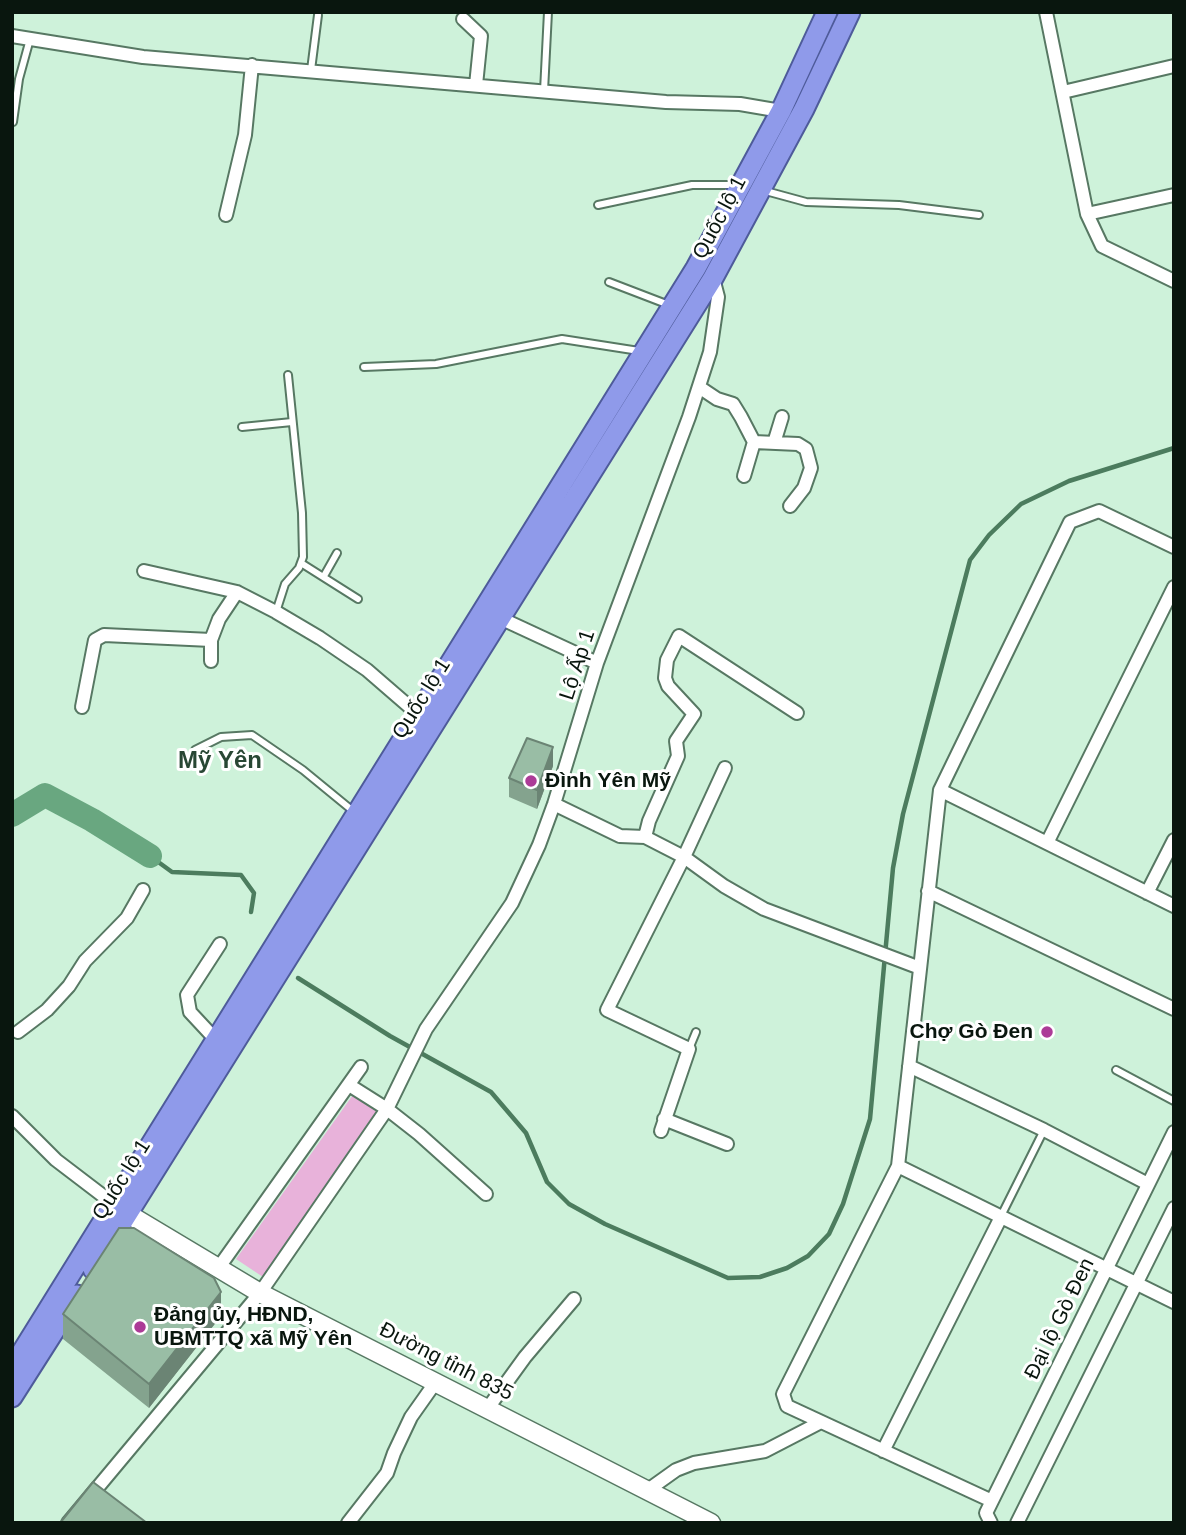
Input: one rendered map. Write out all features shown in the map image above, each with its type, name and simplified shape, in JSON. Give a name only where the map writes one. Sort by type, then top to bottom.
[{"type":"highway","name":"Quốc lộ 1","points":[[12,1397],[217,1041],[672,306],[781,111],[827,12]]},
{"type":"highway","name":"Quốc lộ 1","points":[[12,1368],[122,1210],[713,278],[804,109],[850,12]]},
{"type":"main road","name":"Đường tỉnh 835","points":[[122,1210],[260,1293],[711,1523]]},
{"type":"street","points":[[1046,12],[1087,214],[1102,246],[1174,281]]},
{"type":"street","points":[[463,19],[481,36],[476,85]]},
{"type":"street","points":[[12,36],[143,57],[666,102],[740,104],[781,111]]},
{"type":"street","points":[[226,215],[245,135],[252,65]]},
{"type":"street","points":[[1063,92],[1174,66]]},
{"type":"street","points":[[1087,214],[1174,195]]},
{"type":"street","name":"Lộ Ấp 1","points":[[68,1523],[260,1293],[387,1108],[426,1029],[512,903],[539,845],[554,804],[597,663],[699,387],[710,352],[718,297],[713,278]]},
{"type":"street","points":[[699,387],[717,399],[733,404],[754,442],[744,476]]},
{"type":"street","points":[[774,443],[782,416]]},
{"type":"street","points":[[754,442],[798,444],[806,449],[811,468],[804,488],[790,506]]},
{"type":"street","points":[[992,1502],[787,1406],[783,1394],[898,1166],[940,790],[1070,522],[1099,511],[1174,547]]},
{"type":"street","points":[[144,571],[237,593],[276,612],[367,670],[419,715]]},
{"type":"street","points":[[1047,843],[1174,587]]},
{"type":"street","points":[[211,661],[211,640],[219,620],[237,593]]},
{"type":"street","points":[[499,618],[597,663]]},
{"type":"street","points":[[82,706],[96,639],[104,635],[211,640]]},
{"type":"street","points":[[645,837],[649,821],[678,756],[676,741],[694,714],[664,678],[667,660],[679,636],[797,713]]},
{"type":"street","points":[[725,768],[684,857],[607,1010],[689,1049],[662,1125],[727,1144]]},
{"type":"street","points":[[940,790],[1174,906]]},
{"type":"street","points":[[554,804],[620,836],[645,837],[684,857],[724,886],[764,909],[920,968]]},
{"type":"street","points":[[1147,893],[1174,840]]},
{"type":"street","points":[[14,1032],[47,1010],[69,986],[85,961],[127,918],[143,890]]},
{"type":"street","points":[[928,891],[1174,1009]]},
{"type":"street","points":[[217,1041],[190,1012],[187,995],[220,944]]},
{"type":"street","points":[[909,1066],[1044,1130],[1148,1184]]},
{"type":"street","points":[[217,1269],[361,1067]]},
{"type":"street","points":[[349,1084],[387,1108],[486,1194]]},
{"type":"street","points":[[12,1116],[56,1160],[122,1210]]},
{"type":"street","name":"Đại lộ Gò Đen","points":[[991,1523],[986,1513],[1174,1132]]},
{"type":"street","points":[[898,1166],[1174,1302]]},
{"type":"street","points":[[1017,1523],[1174,1208]]},
{"type":"street","points":[[883,1451],[1001,1217]]},
{"type":"street","points":[[488,1408],[525,1357],[574,1299]]},
{"type":"street","points":[[348,1523],[387,1473],[411,1417],[435,1383]]},
{"type":"street","points":[[648,1490],[666,1475],[685,1466],[765,1451],[821,1422]]},
{"type":"lane","points":[[544,92],[548,12]]},
{"type":"lane","points":[[311,70],[318,15]]},
{"type":"lane","points":[[13,122],[19,79],[30,39]]},
{"type":"lane","points":[[598,205],[692,185],[741,185]]},
{"type":"lane","points":[[760,190],[806,202],[899,205],[979,215]]},
{"type":"lane","points":[[609,282],[672,306]]},
{"type":"lane","points":[[363,367],[436,364],[562,339],[644,352]]},
{"type":"lane","points":[[276,612],[285,584],[302,564],[302,513],[288,375]]},
{"type":"lane","points":[[242,427],[292,422]]},
{"type":"lane","points":[[324,576],[337,553]]},
{"type":"lane","points":[[302,564],[358,599]]},
{"type":"lane","points":[[195,750],[221,737],[252,735],[303,770],[358,815]]},
{"type":"lane","points":[[689,1049],[696,1032]]},
{"type":"lane","points":[[1116,1070],[1174,1101]]},
{"type":"lane","points":[[1001,1217],[1044,1130]]},
{"type":"shaded area","points":[[355,1092],[381,1112],[267,1277],[263,1277],[236,1259]]},
{"type":"building","points":[[527,738],[553,747],[537,790],[509,778]]},
{"type":"building","name":"Đảng ủy, HĐND, UBMTTQ xã Mỹ Yên","points":[[119,1228],[134,1228],[214,1278],[221,1292],[149,1384],[63,1314]]},
{"type":"building","points":[[93,1482],[147,1523],[60,1523]]},
{"type":"waterway","points":[[298,978],[390,1036],[491,1092],[526,1133],[547,1182],[569,1204],[605,1224],[728,1278],[760,1277],[787,1268],[808,1256],[829,1234],[843,1204],[870,1119],[893,868],[903,814],[970,560],[989,535],[1021,504],[1069,481],[1174,448]]},
{"type":"waterway","points":[[12,815],[45,795],[150,856]]},
{"type":"waterway","points":[[150,856],[172,872],[241,875],[254,893],[251,912]]},
{"type":"place","name":"Đình Yên Mỹ","points":[[531,781]]},
{"type":"place","name":"Chợ Gò Đen","points":[[1047,1032]]},
{"type":"place","name":"Đảng ủy, HĐND, UBMTTQ xã Mỹ Yên","points":[[140,1327]]},
{"type":"district","name":"Mỹ Yên","points":[[220,761]]}]
